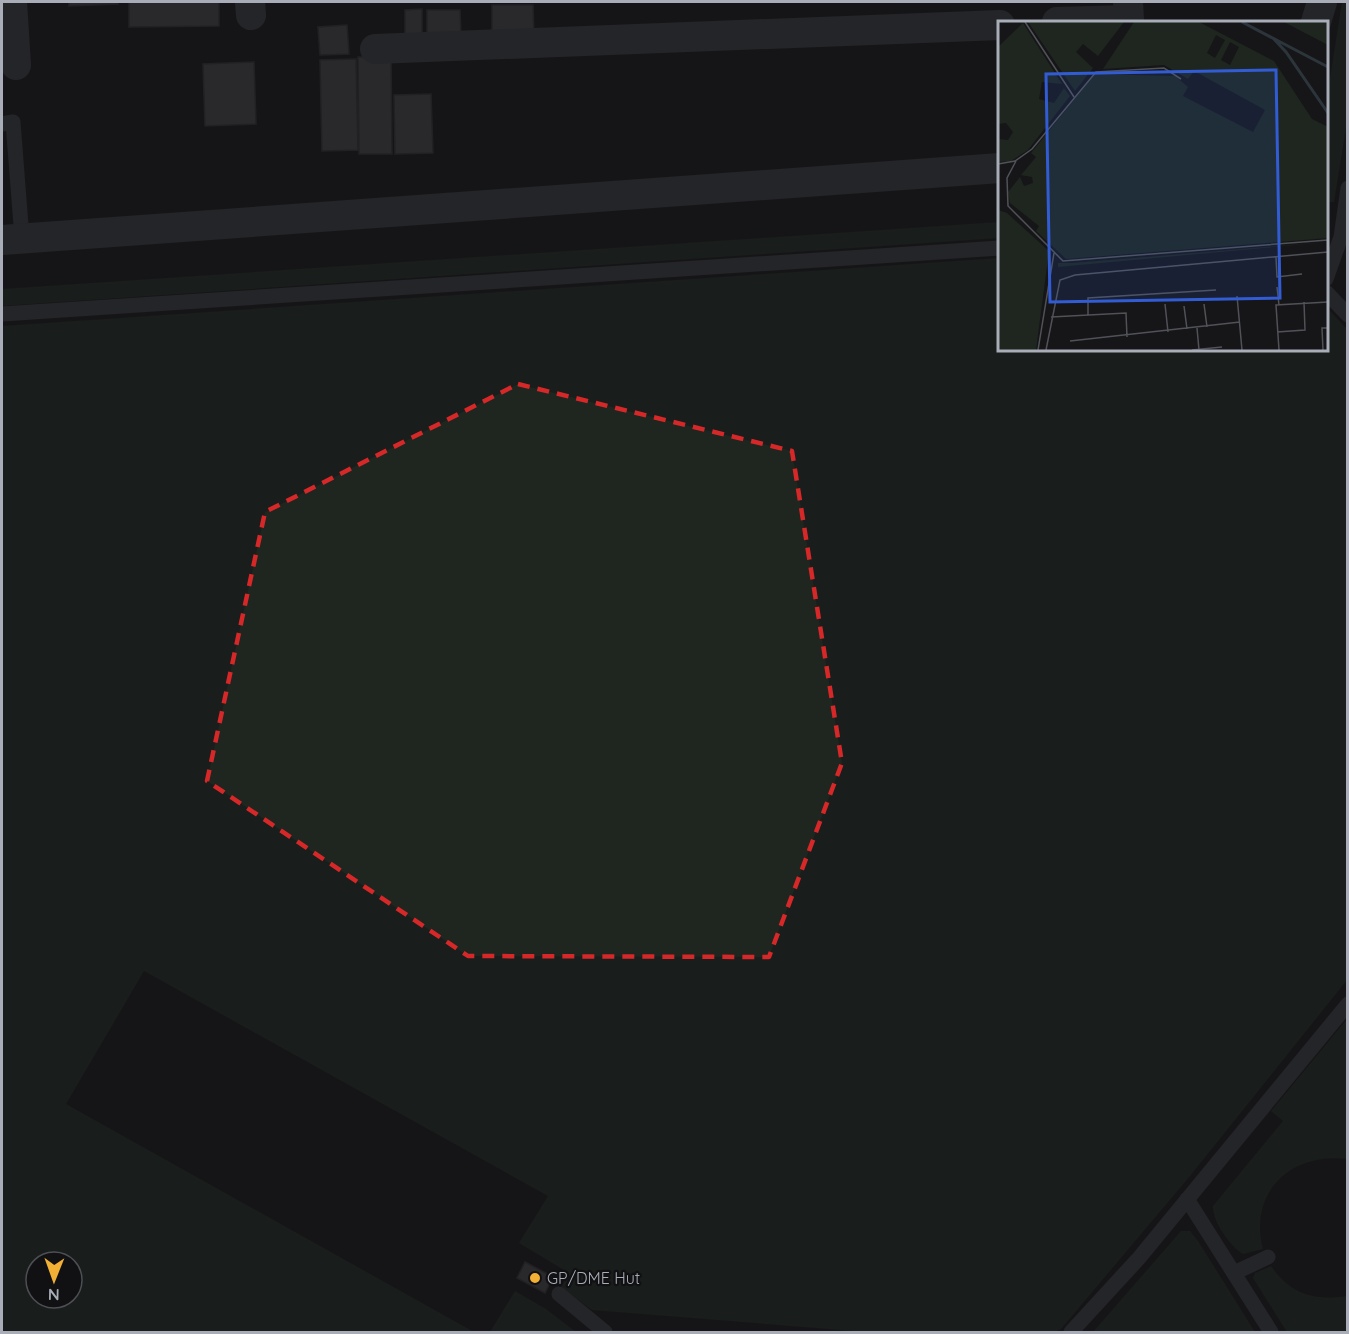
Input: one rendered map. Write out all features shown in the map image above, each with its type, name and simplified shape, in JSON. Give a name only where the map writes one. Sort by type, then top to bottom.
[{"type":"street","points":[[12,2],[16,65]]},
{"type":"street","points":[[1093,21],[1129,20],[1128,2]]},
{"type":"street","points":[[1316,21],[1322,2]]},
{"type":"street","points":[[375,49],[998,25]]},
{"type":"street","points":[[12,239],[998,168]]},
{"type":"lane","points":[[2,124],[13,122],[12,239]]},
{"type":"lane","points":[[1328,273],[1341,237],[1347,188]]},
{"type":"lane","points":[[2,314],[998,248]]},
{"type":"lane","points":[[1328,294],[1347,315]]},
{"type":"lane","points":[[1071,1332],[1187,1199],[1347,1004]]},
{"type":"lane","points":[[1187,1199],[1272,1332]]},
{"type":"lane","points":[[1234,1273],[1268,1257]]},
{"type":"lane","points":[[559,1294],[605,1332]]},
{"type":"highlighted area","points":[[518,384],[792,451],[842,763],[769,957],[468,956],[207,781],[265,512]]},
{"type":"shaded area","points":[[1342,2],[1348,2],[1347,122],[1334,202],[1328,202],[1328,91]]},
{"type":"shaded area","points":[[998,222],[998,238],[2,306],[2,289]]},
{"type":"shaded area","points":[[998,258],[998,351],[1328,351],[1328,309],[1348,330],[1347,980],[1190,1176],[1061,1329],[1055,1332],[866,1332],[592,1310],[561,1287],[569,1273],[519,1243],[548,1196],[144,971],[66,1104],[474,1332],[2,1332],[2,326]]},
{"type":"shaded area","points":[[1347,1019],[1347,1159],[1327,1158],[1309,1162],[1292,1169],[1279,1180],[1268,1193],[1262,1209],[1260,1228],[1263,1249],[1243,1254],[1223,1233],[1213,1206],[1283,1121],[1271,1111]]},
{"type":"shaded area","points":[[1181,1231],[1190,1231],[1198,1241],[1255,1332],[1093,1332]]},
{"type":"shaded area","points":[[1271,1266],[1286,1283],[1304,1293],[1324,1297],[1347,1296],[1347,1332],[1287,1332],[1253,1278],[1255,1273]]},
{"type":"shaded area","points":[[515,1291],[546,1309],[576,1332],[490,1332]]},
{"type":"building","points":[[69,2],[117,2],[118,4],[69,6]]},
{"type":"building","points":[[129,2],[219,2],[219,26],[129,27]]},
{"type":"building","points":[[492,5],[533,5],[534,40],[492,40]]},
{"type":"building","points":[[422,9],[422,42],[405,42],[405,10]]},
{"type":"building","points":[[427,10],[460,10],[461,36],[427,36]]},
{"type":"building","points":[[347,25],[349,54],[320,55],[318,27]]},
{"type":"building","points":[[358,57],[391,57],[392,154],[359,154]]},
{"type":"building","points":[[356,59],[358,150],[322,151],[320,60]]},
{"type":"building","points":[[254,62],[256,124],[205,126],[203,64]]},
{"type":"building","points":[[431,94],[433,153],[395,154],[394,95]]},
{"type":"building","name":"GP/DME Hut","points":[[525,1262],[553,1277],[545,1293],[517,1278]]},
{"type":"place","name":"GP/DME Hut","points":[[535,1278]]}]
